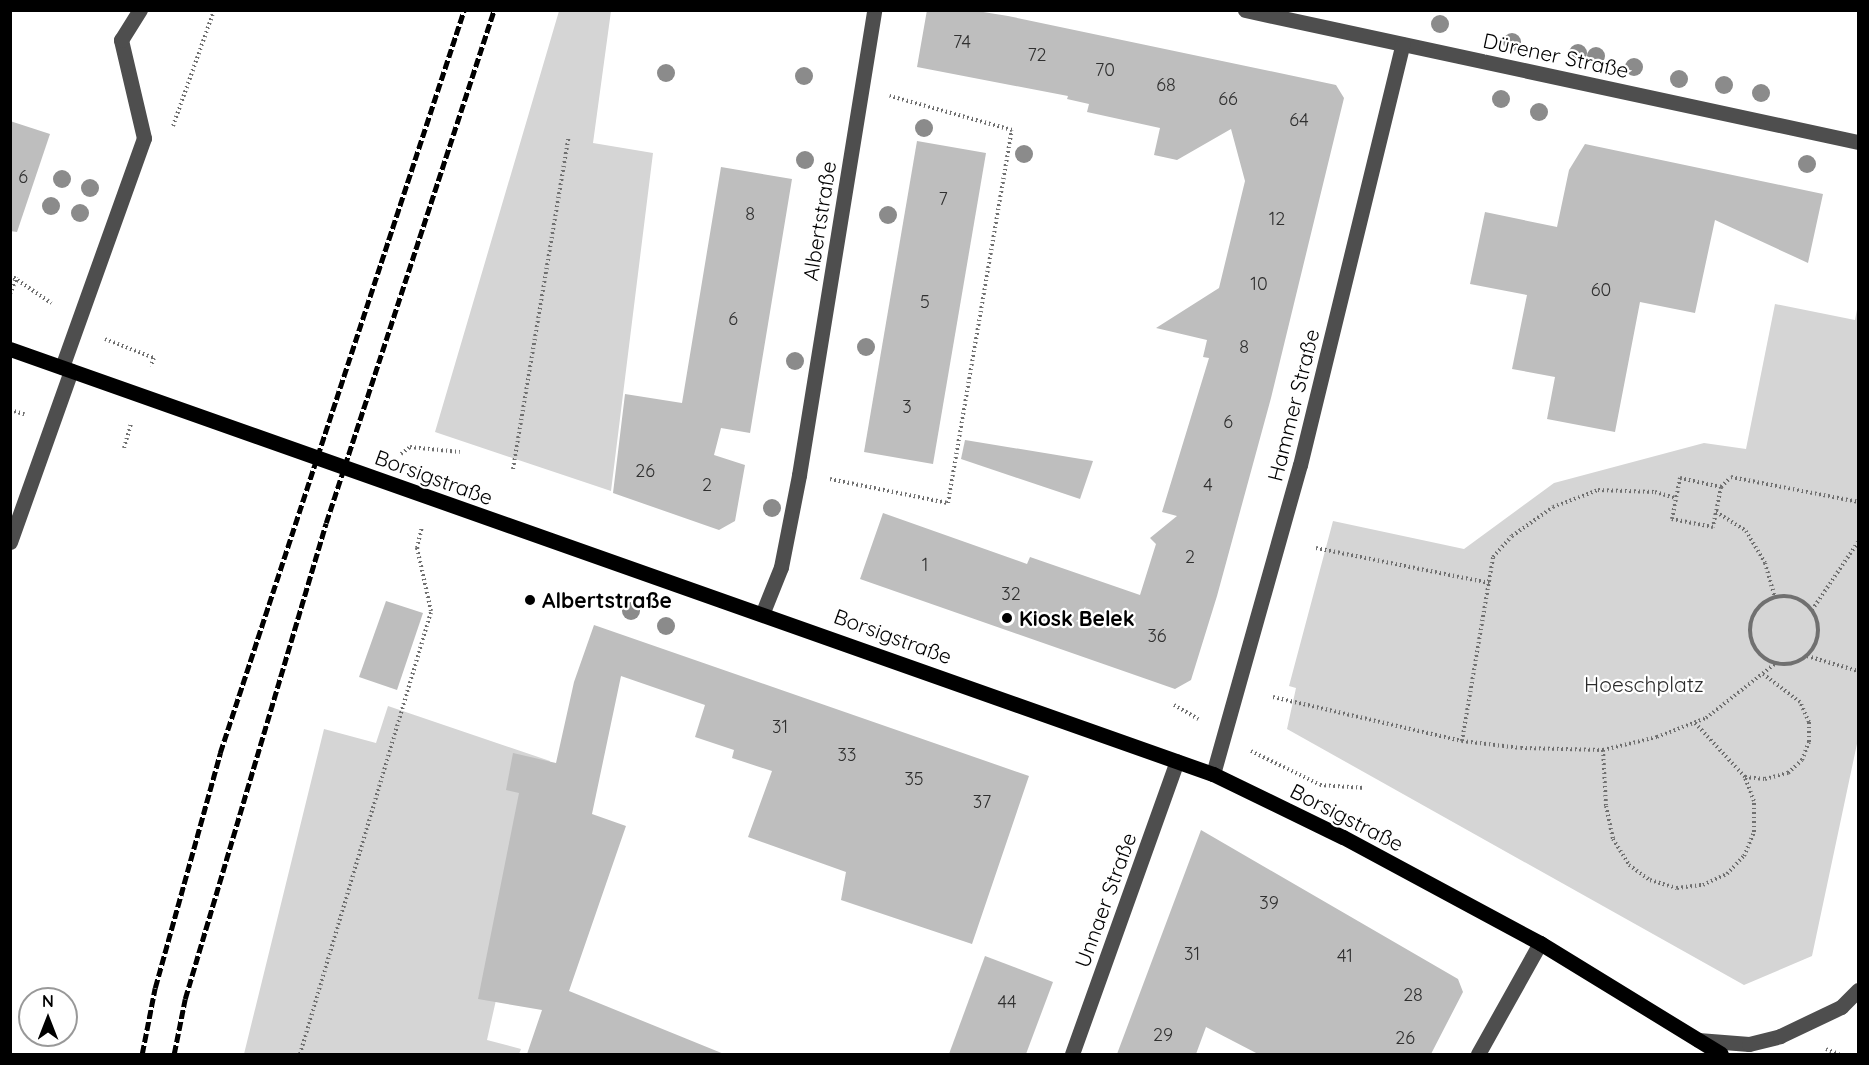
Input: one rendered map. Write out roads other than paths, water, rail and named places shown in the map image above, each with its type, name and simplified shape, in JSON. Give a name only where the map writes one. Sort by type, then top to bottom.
[{"type":"main road","name":"Borsigstraße","points":[[10,349],[763,612],[1213,774],[1343,837],[1540,944],[1721,1054]]},
{"type":"street","points":[[10,542],[144,138],[121,40],[140,10]]},
{"type":"street","name":"Albertstraße","points":[[763,612],[781,567],[799,475],[874,10]]},
{"type":"street","name":"Dürener Straße","points":[[1245,10],[1858,142]]},
{"type":"street","name":"Hammer Straße","points":[[1213,774],[1300,465],[1403,44]]},
{"type":"street","name":"Unnaer Straße","points":[[1072,1054],[1177,760]]},
{"type":"street","points":[[1478,1054],[1540,944]]},
{"type":"street","points":[[1698,1040],[1749,1044],[1780,1036],[1841,1007],[1858,990]]},
{"type":"railway","points":[[142,1054],[155,988],[220,753],[464,10]]},
{"type":"railway","points":[[174,1054],[185,999],[326,523],[494,10]]},
{"type":"place","name":"Albertstraße","points":[[530,600]]},
{"type":"place","name":"Kiosk Belek","points":[[1007,618]]},
{"type":"park label","name":"Hoeschplatz","points":[[1644,684]]}]
